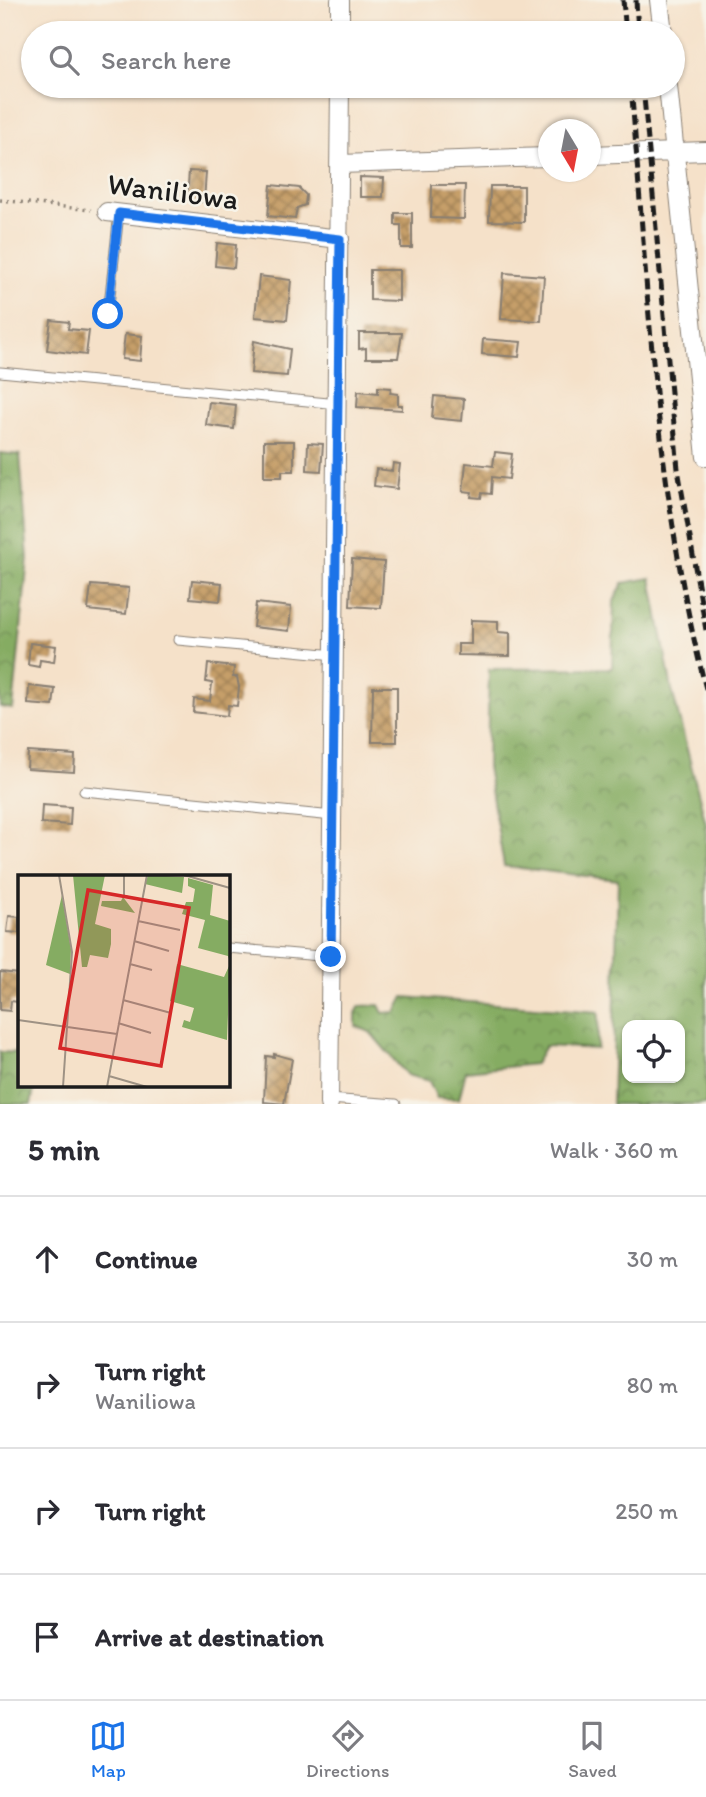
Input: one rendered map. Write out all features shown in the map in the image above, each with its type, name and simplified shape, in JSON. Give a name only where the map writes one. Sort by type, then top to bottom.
[{"type":"street","points":[[340,0],[340,21]]},
{"type":"street","points":[[659,0],[662,21]]},
{"type":"street","points":[[329,1101],[339,404],[340,98]]},
{"type":"street","points":[[669,98],[706,457]]},
{"type":"street","points":[[601,155],[706,151]]},
{"type":"street","points":[[340,164],[538,157]]},
{"type":"street","name":"Waniliowa","points":[[113,212],[340,239]]},
{"type":"lane","points":[[108,314],[113,212]]},
{"type":"lane","points":[[0,372],[339,404]]},
{"type":"lane","points":[[178,640],[335,655]]},
{"type":"lane","points":[[84,791],[333,816]]},
{"type":"lane","points":[[229,948],[331,957]]},
{"type":"lane","points":[[329,1101],[396,1104]]},
{"type":"path","name":"Waniliowa","points":[[0,200],[113,212]]},
{"type":"green space","points":[[0,453],[20,455],[28,558],[13,709],[0,707]]},
{"type":"green space","points":[[651,578],[672,690],[706,824],[706,1104],[612,1104],[618,880],[504,866],[487,767],[489,669],[612,668],[614,601],[623,583]]},
{"type":"green space","points":[[404,997],[599,1012],[597,1049],[545,1046],[535,1064],[466,1071],[459,1099],[437,1098],[429,1081],[407,1075],[370,1032],[356,1026],[356,1013],[360,1006],[379,1005],[383,1013],[396,1012]]},
{"type":"green space","points":[[0,1052],[18,1053],[18,1086],[35,1086],[31,1104],[0,1104]]},
{"type":"building","points":[[189,171],[206,172],[204,202],[187,200]]},
{"type":"building","points":[[360,177],[384,178],[383,197],[360,197]]},
{"type":"building","points":[[271,185],[299,188],[306,195],[305,205],[297,208],[295,219],[268,216]]},
{"type":"building","points":[[432,185],[465,185],[464,219],[431,218]]},
{"type":"building","points":[[490,186],[524,186],[524,222],[489,221]]},
{"type":"building","points":[[395,213],[412,213],[412,248],[401,248],[401,225],[395,225]]},
{"type":"building","points":[[217,243],[236,245],[234,268],[215,266]]},
{"type":"building","points":[[370,270],[399,270],[399,301],[370,300]]},
{"type":"building","points":[[504,273],[544,276],[541,321],[501,319]]},
{"type":"building","points":[[259,276],[291,280],[287,320],[255,317]]},
{"type":"building","points":[[51,320],[69,322],[68,329],[89,331],[86,355],[47,350]]},
{"type":"building","points":[[359,333],[402,333],[398,358],[366,358],[366,348],[359,349]]},
{"type":"building","points":[[125,334],[142,336],[140,361],[122,359]]},
{"type":"building","points":[[483,339],[521,342],[519,357],[482,354]]},
{"type":"building","points":[[254,341],[290,349],[287,376],[251,373]]},
{"type":"building","points":[[378,387],[391,388],[390,393],[398,394],[398,405],[402,405],[402,410],[357,407],[358,391],[378,393]]},
{"type":"building","points":[[434,396],[464,399],[462,421],[432,418]]},
{"type":"building","points":[[209,402],[236,405],[234,429],[206,425]]},
{"type":"building","points":[[264,441],[294,441],[294,471],[282,471],[282,477],[264,477]]},
{"type":"building","points":[[308,443],[323,444],[321,471],[307,470]]},
{"type":"building","points":[[495,452],[512,454],[509,479],[492,477],[491,494],[482,493],[481,498],[471,497],[472,492],[463,491],[466,463],[493,466]]},
{"type":"building","points":[[393,463],[400,464],[397,489],[374,486],[376,469],[392,471]]},
{"type":"building","points":[[352,559],[384,562],[381,608],[350,606]]},
{"type":"building","points":[[192,580],[222,583],[220,601],[190,598]]},
{"type":"building","points":[[91,585],[129,588],[126,614],[88,610]]},
{"type":"building","points":[[256,603],[291,607],[289,631],[253,627]]},
{"type":"building","points":[[471,620],[498,621],[498,632],[510,633],[510,656],[458,655],[458,644],[471,644]]},
{"type":"building","points":[[30,643],[56,646],[54,662],[40,660],[39,667],[28,665]]},
{"type":"building","points":[[208,664],[234,667],[233,677],[237,677],[239,687],[237,706],[228,705],[227,716],[193,712],[194,699],[210,701],[212,683],[206,682]]},
{"type":"building","points":[[29,686],[55,689],[53,706],[28,704]]},
{"type":"building","points":[[373,687],[397,687],[397,742],[372,742]]},
{"type":"building","points":[[28,752],[75,755],[74,772],[27,769]]},
{"type":"building","points":[[42,805],[71,807],[70,825],[41,823]]},
{"type":"building","points":[[9,916],[18,917],[18,933],[7,932]]},
{"type":"building","points":[[0,972],[18,974],[18,1002],[11,1001],[10,1011],[0,1010]]},
{"type":"building","points":[[274,1054],[292,1059],[284,1104],[264,1102],[266,1056],[274,1057]]},
{"type":"railway","points":[[623,0],[625,21]]},
{"type":"railway","points":[[636,0],[637,21]]},
{"type":"railway","points":[[632,98],[664,465],[689,615],[706,689]]},
{"type":"railway","points":[[644,98],[678,469],[706,630]]},
{"type":"route","points":[[108,314],[119,213],[340,239],[331,957]]}]
